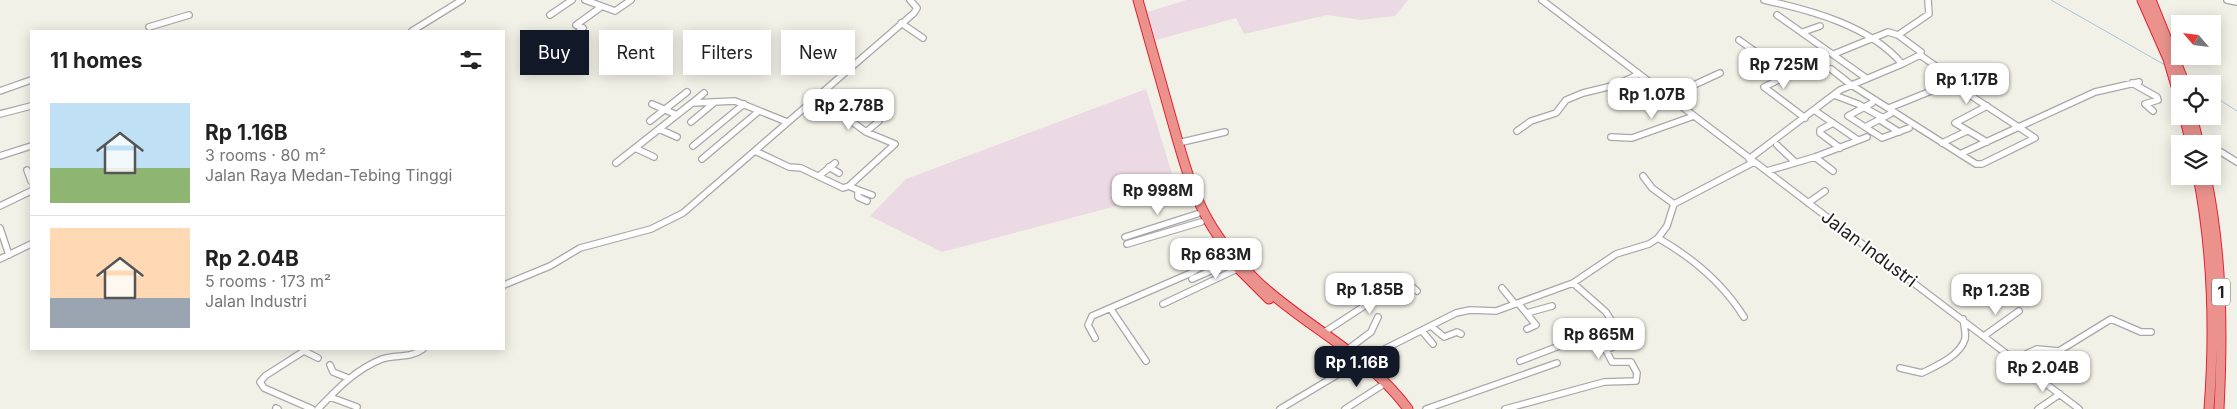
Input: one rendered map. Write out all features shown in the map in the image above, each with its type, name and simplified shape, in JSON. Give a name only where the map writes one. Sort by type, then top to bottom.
[{"type":"highway","points":[[1133,0],[1176,156],[1199,218],[1234,265],[1277,305],[1360,362],[1401,409]]},
{"type":"highway","points":[[1138,0],[1193,193],[1210,228],[1223,245],[1279,300],[1347,350],[1385,382],[1408,409]]},
{"type":"highway","points":[[2142,0],[2176,75]]},
{"type":"highway","points":[[2151,0],[2177,61],[2179,75]]},
{"type":"highway","name":"1","points":[[2199,185],[2211,278],[2212,321],[2209,409]]},
{"type":"highway","name":"1","points":[[2207,185],[2220,270],[2222,316],[2220,409]]},
{"type":"street","points":[[414,30],[462,0]]},
{"type":"street","points":[[550,15],[572,0]]},
{"type":"street","points":[[585,0],[615,11],[631,0]]},
{"type":"street","points":[[505,285],[550,266],[580,248],[652,229],[667,223],[691,207],[917,9],[916,5],[910,0]]},
{"type":"street","name":"Jalan Industri","points":[[1542,0],[2079,409]]},
{"type":"street","points":[[1764,0],[1848,25],[1891,52],[1902,64]]},
{"type":"street","points":[[1898,35],[1929,14],[1928,0]]},
{"type":"street","points":[[2228,0],[2237,2]]},
{"type":"street","points":[[581,30],[583,28],[577,24],[602,7]]},
{"type":"street","points":[[149,28],[166,26],[190,15]]},
{"type":"street","points":[[1777,15],[1866,78]]},
{"type":"street","points":[[901,23],[923,38]]},
{"type":"street","points":[[1803,32],[1820,26]]},
{"type":"street","points":[[1831,69],[1889,111],[1960,154],[1981,164],[2035,138],[1947,80],[1940,69],[1920,55],[1920,52],[1898,35],[1886,32],[1872,40],[1834,54]]},
{"type":"street","points":[[1739,40],[1788,75]]},
{"type":"street","points":[[1280,409],[1360,362],[1461,312],[1496,312],[1573,283],[1616,254],[1650,244],[1658,238],[1667,226],[1674,204],[1752,160],[1814,110],[1850,84],[1920,55]]},
{"type":"street","points":[[1796,64],[1792,73],[1764,87],[1805,118]]},
{"type":"street","points":[[1517,131],[1531,121],[1556,113],[1563,102],[1602,87],[1616,85],[1640,74]]},
{"type":"street","points":[[1668,97],[1720,74]]},
{"type":"street","points":[[0,91],[30,80]]},
{"type":"street","points":[[1865,127],[1881,119],[1889,111],[1936,89],[1947,80]]},
{"type":"street","points":[[1960,154],[2095,92],[2140,82]]},
{"type":"street","points":[[2132,83],[2157,97],[2158,100],[2145,104],[2153,111]]},
{"type":"street","points":[[650,121],[687,92]]},
{"type":"street","points":[[616,163],[704,93]]},
{"type":"street","points":[[1834,95],[1864,107],[1899,132]]},
{"type":"street","points":[[692,103],[735,101],[787,122]]},
{"type":"street","points":[[691,122],[715,102]]},
{"type":"street","points":[[755,151],[789,167],[801,168],[841,188],[849,186],[895,144],[866,132],[846,116],[809,103]]},
{"type":"street","points":[[1872,103],[1848,115],[1882,138],[1909,128]]},
{"type":"street","points":[[652,104],[677,115]]},
{"type":"street","points":[[693,146],[744,104]]},
{"type":"street","points":[[866,132],[879,121],[879,110],[884,104]]},
{"type":"street","points":[[0,114],[30,106]]},
{"type":"street","points":[[1986,142],[1955,123],[1987,106]]},
{"type":"street","points":[[702,159],[759,110]]},
{"type":"street","points":[[1814,110],[1858,140]]},
{"type":"street","points":[[1611,137],[1632,138],[1694,116]]},
{"type":"street","points":[[655,117],[668,122]]},
{"type":"street","points":[[1833,123],[1820,132],[1840,148]]},
{"type":"street","points":[[660,129],[677,137]]},
{"type":"street","points":[[1942,143],[1967,131]]},
{"type":"street","points":[[1178,143],[1225,132]]},
{"type":"street","points":[[1767,171],[1815,157],[1867,137]]},
{"type":"street","points":[[1829,152],[1832,142]]},
{"type":"street","points":[[1777,145],[1795,162]]},
{"type":"street","points":[[0,156],[30,146]]},
{"type":"street","points":[[635,148],[654,157]]},
{"type":"street","points":[[2221,152],[2237,162]]},
{"type":"street","points":[[1815,157],[1833,171]]},
{"type":"street","points":[[819,176],[835,163]]},
{"type":"street","points":[[829,168],[839,172]]},
{"type":"street","points":[[27,170],[30,178]]},
{"type":"street","points":[[1643,176],[1652,188],[1674,204]]},
{"type":"street","points":[[849,186],[872,195]]},
{"type":"street","points":[[858,190],[858,197],[867,201]]},
{"type":"street","points":[[1808,203],[1826,190]]},
{"type":"street","points":[[0,206],[30,191]]},
{"type":"street","points":[[1125,237],[1199,218]]},
{"type":"street","points":[[1127,244],[1199,218]]},
{"type":"street","points":[[0,228],[9,255]]},
{"type":"street","points":[[1658,238],[1684,253],[1718,283],[1732,296],[1744,317]]},
{"type":"street","points":[[0,259],[30,244]]},
{"type":"street","points":[[1095,338],[1088,325],[1088,319],[1092,316],[1191,273],[1224,252]]},
{"type":"street","points":[[1192,279],[1234,265]]},
{"type":"street","points":[[1163,304],[1234,265]]},
{"type":"street","points":[[1505,409],[1604,382],[1636,381],[1637,372],[1631,362],[1613,362],[1606,350],[1619,344],[1620,337],[1606,312],[1573,283]]},
{"type":"street","points":[[1323,333],[1398,284],[1409,284],[1417,291]]},
{"type":"street","points":[[1502,288],[1527,313],[1536,326],[1527,329]]},
{"type":"street","points":[[1527,313],[1552,306]]},
{"type":"street","points":[[1110,308],[1146,361]]},
{"type":"street","points":[[1984,336],[2019,312]]},
{"type":"street","points":[[1347,350],[1372,330],[1378,323],[1378,317]]},
{"type":"street","points":[[1900,368],[1922,373],[1946,360],[1961,346],[1965,338],[1962,319]]},
{"type":"street","points":[[2015,359],[2037,349],[2059,351],[2110,319],[2144,333],[2151,332]]},
{"type":"street","points":[[1520,361],[1614,325]]},
{"type":"street","points":[[1431,326],[1444,337],[1457,332],[1461,334]]},
{"type":"street","points":[[1422,330],[1433,344]]},
{"type":"street","points":[[318,409],[348,378],[384,359],[411,357],[422,350]]},
{"type":"street","points":[[312,409],[264,388],[260,382],[265,376],[304,351],[318,358]]},
{"type":"street","points":[[1426,409],[1557,363]]},
{"type":"street","points":[[330,365],[334,372],[348,378]]},
{"type":"street","points":[[1345,409],[1381,386]]},
{"type":"street","points":[[2038,409],[2060,394]]},
{"type":"street","points":[[330,396],[357,407]]},
{"type":"shaded area","points":[[1187,0],[1408,0],[1395,16],[1361,20],[1327,15],[1244,34],[1236,18],[1156,40],[1147,12]]},
{"type":"shaded area","points":[[1146,89],[1177,190],[942,252],[870,216],[906,179]]},
{"type":"waterway","points":[[2051,0],[2165,65]]},
{"type":"waterway","points":[[2221,101],[2237,111]]}]
